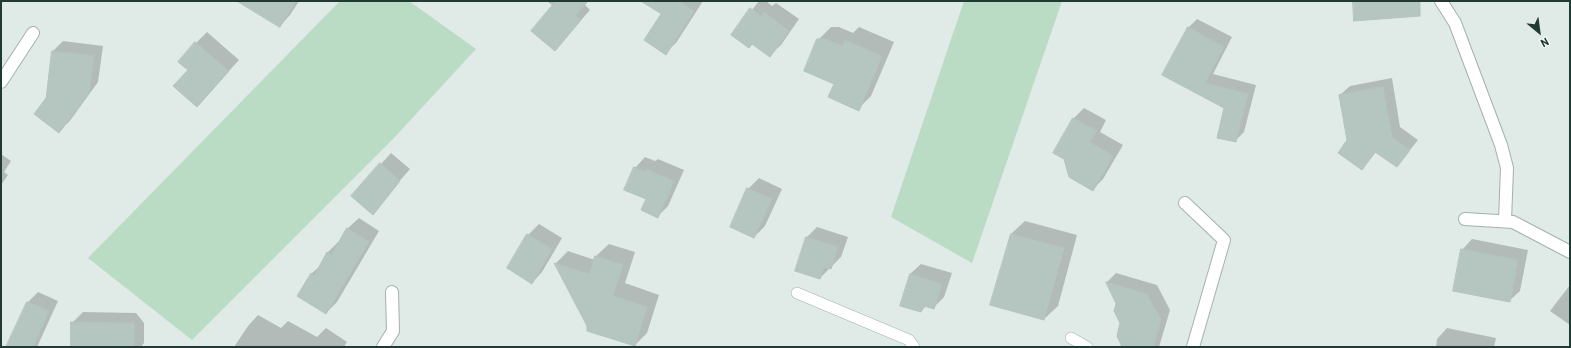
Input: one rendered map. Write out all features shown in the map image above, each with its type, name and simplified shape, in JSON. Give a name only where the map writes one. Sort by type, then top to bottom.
[{"type":"street","points":[[1441,1],[1455,23],[1501,145],[1507,168],[1505,221]]},
{"type":"street","points":[[1,82],[32,33]]},
{"type":"street","points":[[1185,204],[1224,240],[1193,347]]},
{"type":"street","points":[[1464,218],[1513,222],[1570,252]]},
{"type":"street","points":[[383,347],[393,331],[392,292]]},
{"type":"lane","points":[[797,293],[909,340],[914,347]]},
{"type":"lane","points":[[1072,338],[1087,347]]},
{"type":"green space","points":[[340,1],[409,1],[476,49],[393,139],[192,340],[88,258]]},
{"type":"green space","points":[[964,1],[1062,1],[972,263],[891,217]]},
{"type":"building","points":[[237,1],[296,1],[280,27]]},
{"type":"building","points":[[556,1],[588,1],[575,16],[581,20],[555,51],[531,31]]},
{"type":"building","points":[[641,1],[678,1],[694,11],[666,55],[644,40],[661,14]]},
{"type":"building","points":[[1353,1],[1420,1],[1420,16],[1354,21]]},
{"type":"building","points":[[750,8],[761,16],[764,12],[789,31],[770,57],[752,44],[749,48],[731,35]]},
{"type":"building","points":[[1188,27],[1224,47],[1205,83],[1248,94],[1236,142],[1217,138],[1224,108],[1162,75]]},
{"type":"building","points":[[817,39],[825,39],[842,46],[845,40],[882,56],[859,111],[828,97],[834,84],[804,71]]},
{"type":"building","points":[[195,42],[229,71],[197,107],[173,86],[188,70],[178,62]]},
{"type":"building","points":[[52,51],[94,56],[89,93],[59,133],[34,114],[46,98]]},
{"type":"building","points":[[1383,87],[1392,137],[1410,150],[1397,167],[1375,152],[1362,170],[1338,153],[1347,140],[1339,95]]},
{"type":"building","points":[[1073,118],[1097,131],[1090,142],[1113,156],[1093,191],[1069,177],[1064,159],[1053,153]]},
{"type":"building","points":[[380,163],[400,181],[373,215],[351,196]]},
{"type":"building","points":[[634,167],[645,172],[646,169],[674,181],[658,218],[641,210],[646,199],[624,190]]},
{"type":"building","points":[[747,188],[772,199],[754,238],[730,227]]},
{"type":"building","points":[[347,228],[369,242],[326,314],[297,296],[311,273],[314,276],[327,252],[331,255]]},
{"type":"building","points":[[527,234],[552,249],[532,284],[507,268]]},
{"type":"building","points":[[1011,234],[1064,248],[1044,320],[990,305]]},
{"type":"building","points":[[806,237],[838,247],[831,269],[824,267],[820,279],[795,271]]},
{"type":"building","points":[[1461,249],[1518,260],[1510,302],[1453,291]]},
{"type":"building","points":[[595,256],[623,265],[613,296],[647,307],[635,346],[587,331],[587,326],[554,263],[589,274]]},
{"type":"building","points":[[910,274],[942,284],[934,309],[924,306],[921,312],[900,306]]},
{"type":"building","points":[[1106,282],[1147,294],[1161,320],[1153,347],[1122,347],[1117,336],[1120,323],[1114,311],[1116,304]]},
{"type":"building","points":[[27,302],[49,311],[33,347],[6,347]]},
{"type":"building","points":[[71,322],[134,323],[134,347],[71,347]]}]
